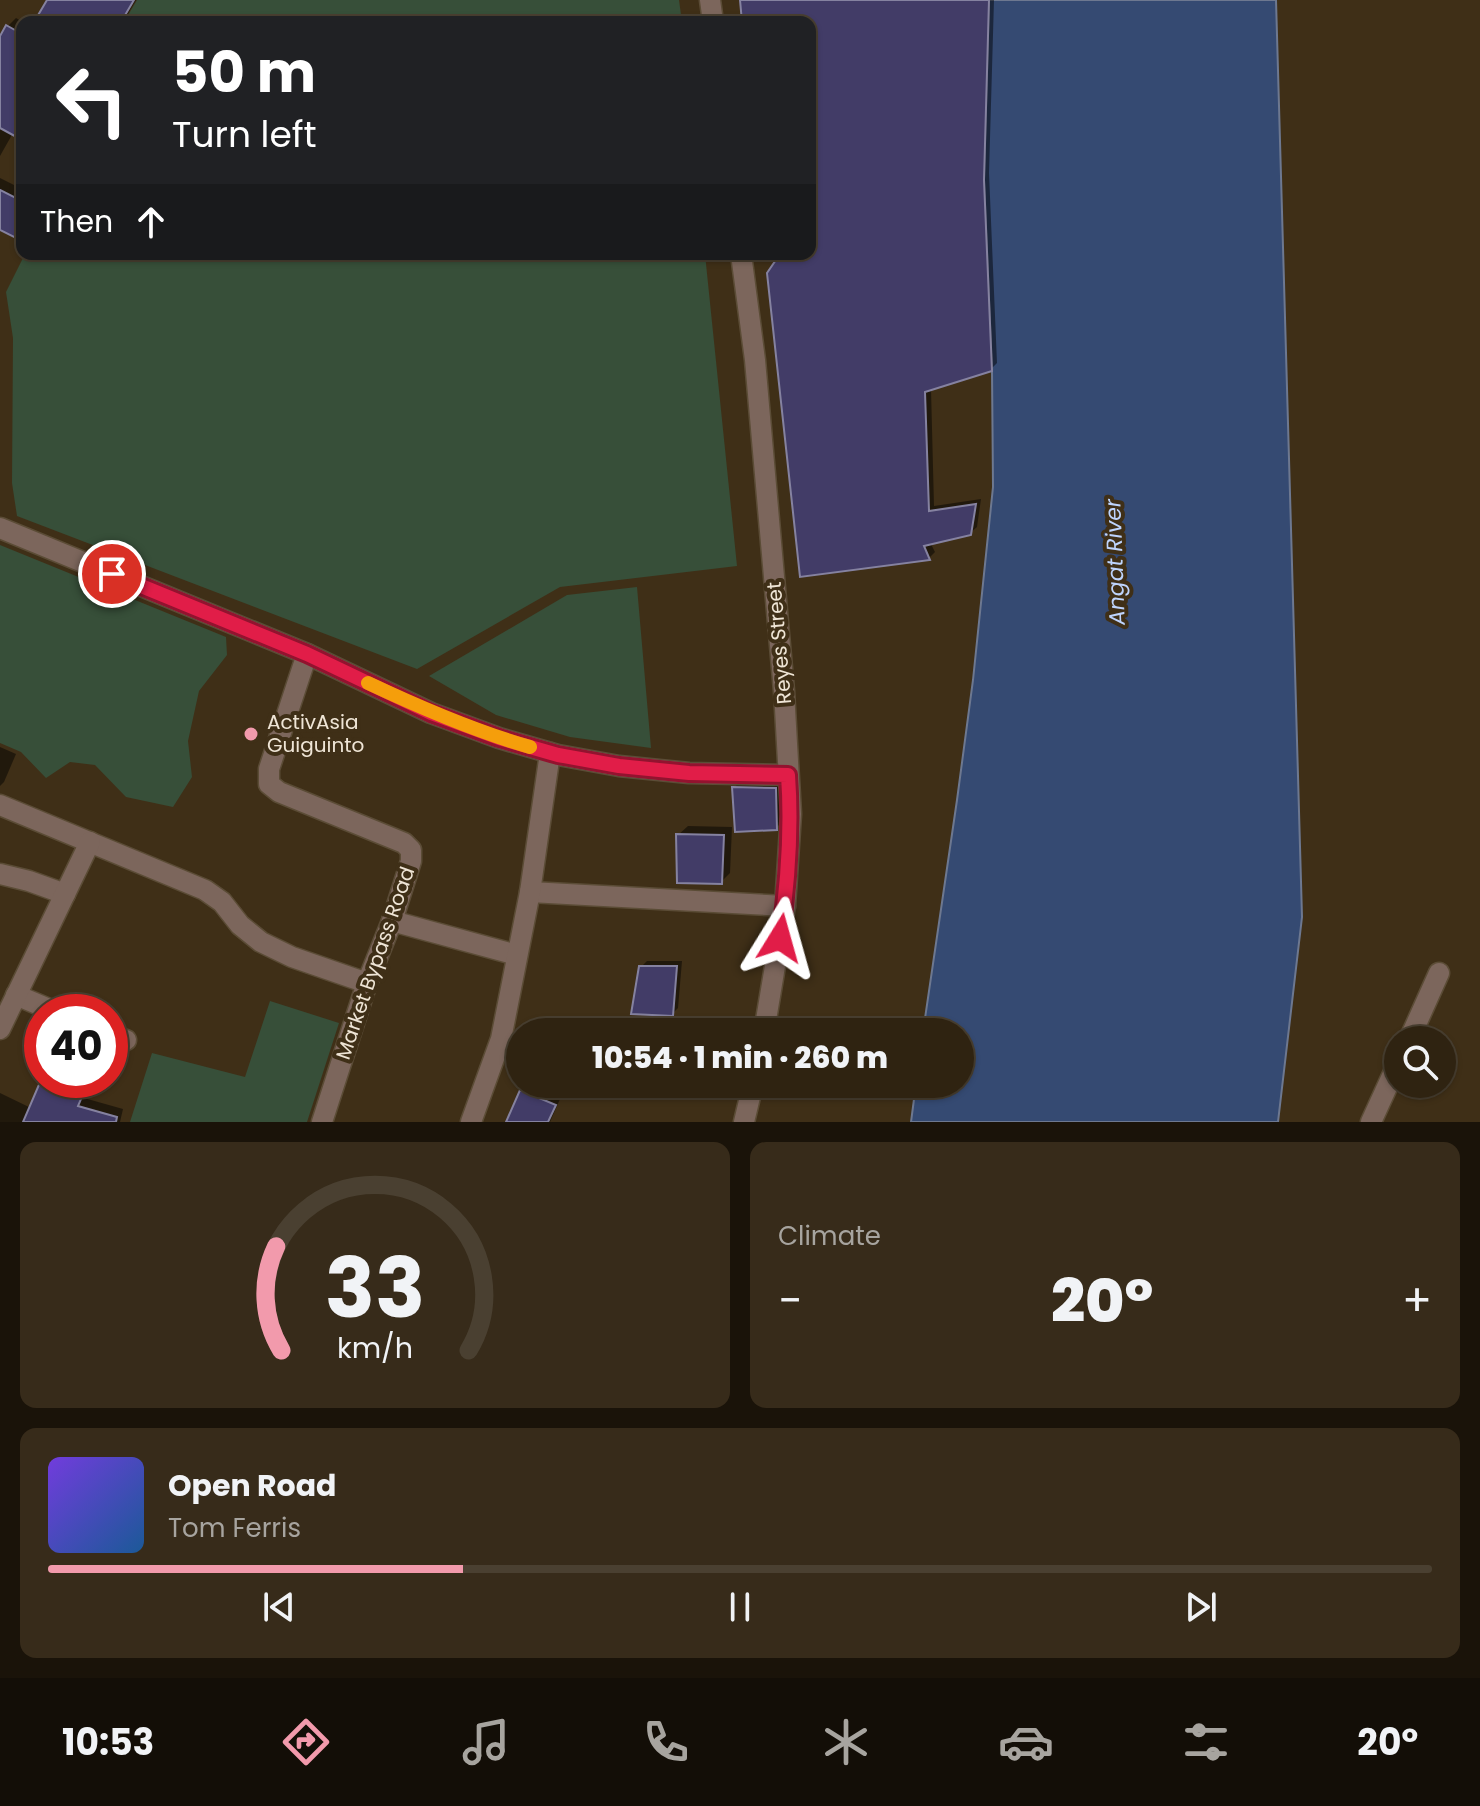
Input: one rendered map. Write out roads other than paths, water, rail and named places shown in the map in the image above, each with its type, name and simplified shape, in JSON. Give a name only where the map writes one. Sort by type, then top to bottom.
[{"type":"street","name":"Reyes Street","points":[[742,260],[755,360],[791,814],[785,906],[766,1018]]},
{"type":"street","points":[[0,528],[307,654],[431,713],[499,738],[550,753],[619,766],[689,773],[788,775]]},
{"type":"street","name":"Market Bypass Road","points":[[307,654],[269,769],[269,784],[279,792],[404,843],[411,850],[411,861],[392,921],[367,983],[322,1122]]},
{"type":"street","points":[[471,1122],[501,1039],[530,892],[550,753]]},
{"type":"street","points":[[0,805],[205,890],[222,902],[240,925],[261,942],[292,957],[367,983]]},
{"type":"street","points":[[0,1029],[90,842]]},
{"type":"street","points":[[0,874],[65,894]]},
{"type":"street","points":[[530,892],[785,906]]},
{"type":"street","points":[[392,921],[517,955]]},
{"type":"street","points":[[1415,1026],[1439,973]]},
{"type":"street","points":[[16,995],[24,998]]},
{"type":"street","points":[[1371,1122],[1384,1094]]},
{"type":"street","points":[[744,1122],[750,1098]]},
{"type":"water","name":"Angat River","points":[[989,0],[1276,0],[1302,917],[1278,1122],[911,1122],[914,1098],[974,1098],[974,1018],[925,1018],[973,680],[993,487],[984,180]]},
{"type":"place","name":"ActivAsia Guiguinto","points":[[251,734]]}]
